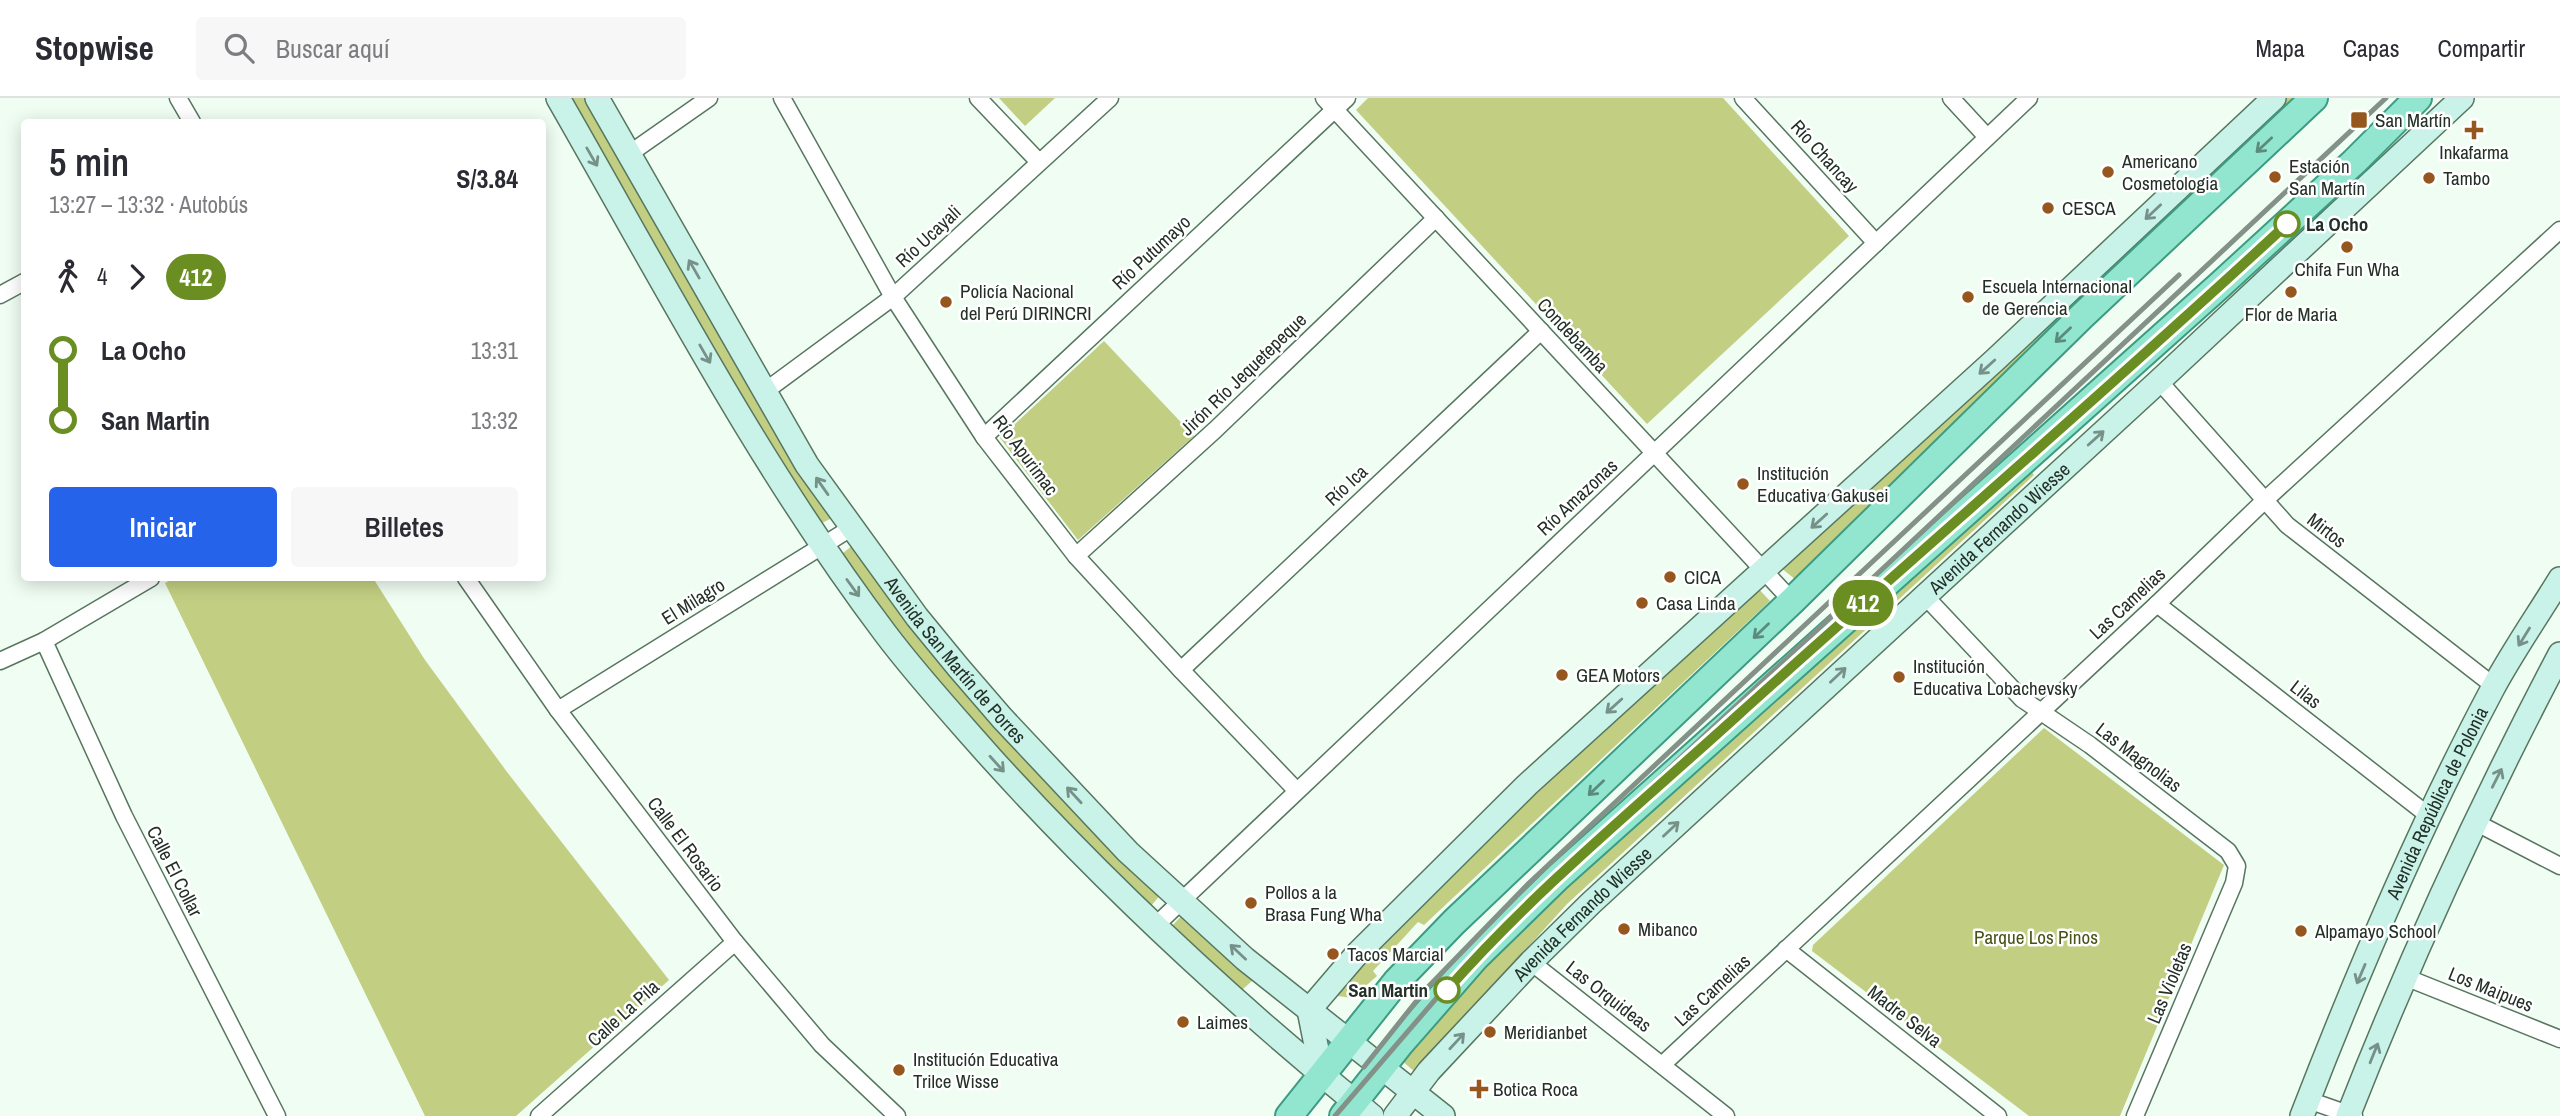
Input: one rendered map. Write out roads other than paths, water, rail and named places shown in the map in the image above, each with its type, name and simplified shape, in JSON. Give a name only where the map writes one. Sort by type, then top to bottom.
[{"type":"main road","name":"Avenida San Martín de Porres","points":[[558,98],[744,421],[822,546],[886,634],[940,701],[1045,817],[1155,926],[1322,1075],[1357,1111]]},
{"type":"main road","name":"Avenida San Martín de Porres","points":[[597,98],[807,465],[917,617],[1002,718],[1128,852],[1245,959],[1443,1116]]},
{"type":"main road","points":[[1322,1075],[1309,1010],[1356,955],[1527,785],[1995,359],[2274,98]]},
{"type":"main road","points":[[1289,1116],[1396,982],[1454,922],[1792,601],[2082,316],[2314,98]]},
{"type":"main road","points":[[2415,99],[2436,122]]},
{"type":"main road","name":"Avenida Fernando Wiesse","points":[[1357,1111],[1381,1068],[1476,957],[1558,877],[2221,285],[2354,162],[2415,99]]},
{"type":"main road","name":"Avenida Fernando Wiesse","points":[[1395,1116],[1429,1071],[1531,962],[1591,903],[2159,381],[2460,99]]},
{"type":"main road","name":"Avenida República de Polonia","points":[[2305,1108],[2429,816],[2494,686],[2560,579]]},
{"type":"main road","points":[[2350,1115],[2405,977],[2475,822],[2557,668]]},
{"type":"main road","points":[[1250,1011],[1275,983]]},
{"type":"street","points":[[178,98],[190,119]]},
{"type":"street","points":[[629,154],[709,98]]},
{"type":"street","name":"Río Apurimac","points":[[782,98],[894,297],[984,436],[1076,556],[1297,791]]},
{"type":"street","points":[[978,98],[1039,162]]},
{"type":"street","name":"Río Ucayali","points":[[764,392],[894,297],[1110,98]]},
{"type":"street","name":"Río Putumayo","points":[[984,436],[1329,104],[1347,98]]},
{"type":"street","name":"Río Chancay","points":[[1743,98],[1876,243]]},
{"type":"street","points":[[1951,98],[1987,137]]},
{"type":"street","name":"Río Amazonas","points":[[1155,926],[2029,98]]},
{"type":"street","name":"Condebamba","points":[[1329,104],[1792,601]]},
{"type":"street","name":"Jirón Río Jequetepeque","points":[[1076,556],[1215,430],[1436,218]]},
{"type":"street","name":"Las Camelias","points":[[1662,1065],[2157,604],[2264,500],[2560,230]]},
{"type":"street","points":[[0,295],[21,284]]},
{"type":"street","name":"Río Ica","points":[[1181,670],[1541,331]]},
{"type":"street","name":"Mirtos","points":[[2159,381],[2287,525],[2494,686]]},
{"type":"street","name":"El Milagro","points":[[558,710],[851,528]]},
{"type":"street","points":[[0,661],[44,641],[146,581]]},
{"type":"street","name":"Calle El Rosario","points":[[468,581],[558,710],[735,942],[822,1045],[897,1116]]},
{"type":"street","name":"Las Magnolias","points":[[1924,595],[2022,699],[2042,711],[2228,851],[2237,866]]},
{"type":"street","name":"Lilas","points":[[2157,604],[2429,816]]},
{"type":"street","name":"Calle El Collar","points":[[44,641],[124,816],[277,1116]]},
{"type":"street","points":[[2475,822],[2560,866]]},
{"type":"street","name":"Las Violetas","points":[[2135,1116],[2234,883],[2237,866]]},
{"type":"street","name":"Calle La Pila","points":[[539,1116],[735,942]]},
{"type":"street","name":"Madre Selva","points":[[1786,949],[1998,1116]]},
{"type":"street","name":"Las Orquideas","points":[[1531,962],[1726,1116]]},
{"type":"street","name":"Los Maipues","points":[[2405,977],[2560,1039]]},
{"type":"street","points":[[2305,1108],[2350,1115]]},
{"type":"railway","points":[[1335,1116],[1447,986],[1538,891],[2386,98]]},
{"type":"railway","points":[[1364,1067],[1426,989],[1529,883],[2179,275]]},
{"type":"place","name":"San Martín","points":[[2359,120]]},
{"type":"place","name":"Inkafarma","points":[[2474,130]]},
{"type":"place","name":"Americano Cosmetologia","points":[[2108,172]]},
{"type":"place","name":"Estación San Martín","points":[[2275,177]]},
{"type":"place","name":"Tambo","points":[[2429,178]]},
{"type":"place","name":"CESCA","points":[[2048,208]]},
{"type":"place","name":"La Ocho","points":[[2287,224]]},
{"type":"place","name":"Chifa Fun Wha","points":[[2347,247]]},
{"type":"place","name":"Flor de Maria","points":[[2291,292]]},
{"type":"place","name":"Escuela Internacional de Gerencia","points":[[1968,297]]},
{"type":"place","name":"Policía Nacional del Perú DIRINCRI","points":[[946,302]]},
{"type":"place","name":"Institución Educativa Gakusei","points":[[1743,484]]},
{"type":"place","name":"CICA","points":[[1670,577]]},
{"type":"place","name":"Casa Linda","points":[[1642,603]]},
{"type":"place","name":"GEA Motors","points":[[1562,675]]},
{"type":"place","name":"Institución Educativa Lobachevsky","points":[[1899,677]]},
{"type":"place","name":"Pollos a la Brasa Fung Wha","points":[[1251,903]]},
{"type":"place","name":"Mibanco","points":[[1624,929]]},
{"type":"place","name":"Alpamayo School","points":[[2301,931]]},
{"type":"place","name":"Tacos Marcial","points":[[1333,954]]},
{"type":"place","name":"San Martin","points":[[1447,990]]},
{"type":"place","name":"Laimes","points":[[1183,1022]]},
{"type":"place","name":"Meridianbet","points":[[1490,1032]]},
{"type":"place","name":"Institución Educativa Trilce Wisse","points":[[899,1070]]},
{"type":"place","name":"Botica Roca","points":[[1479,1089]]},
{"type":"park label","name":"Parque Los Pinos","points":[[2036,937]]}]
